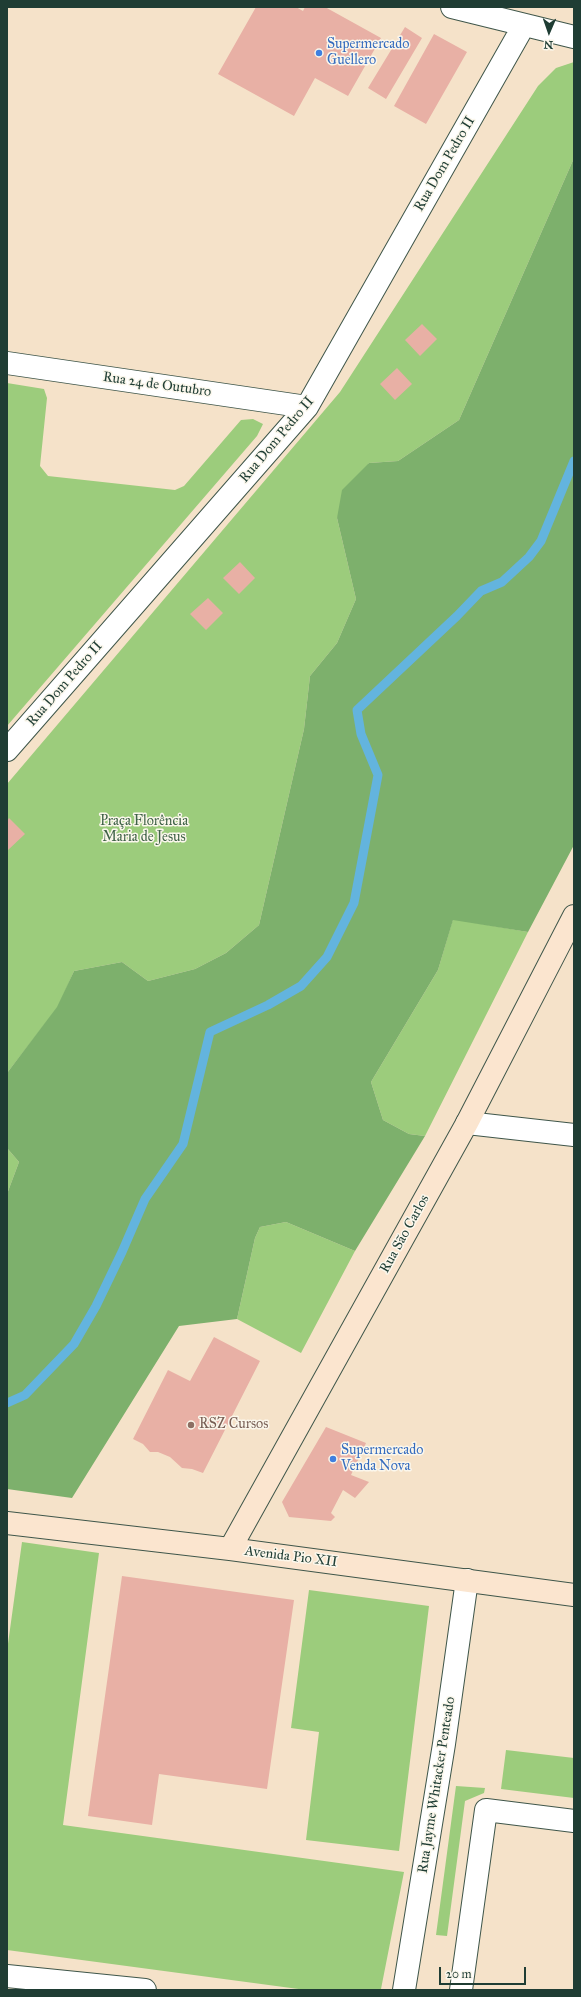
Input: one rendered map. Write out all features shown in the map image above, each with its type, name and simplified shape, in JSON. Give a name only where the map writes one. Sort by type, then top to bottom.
[{"type":"main road","name":"Rua São Carlos","points":[[230,1549],[467,1123],[574,916]]},
{"type":"main road","name":"Avenida Pio XII","points":[[7,1523],[230,1549],[574,1595]]},
{"type":"street","points":[[452,7],[574,38]]},
{"type":"street","name":"Rua Dom Pedro II","points":[[7,750],[307,407],[524,25]]},
{"type":"street","name":"Rua 24 de Outubro","points":[[7,363],[307,407]]},
{"type":"street","points":[[467,1123],[574,1135]]},
{"type":"street","name":"Rua Jayme Whitacker Penteado","points":[[404,1990],[444,1744],[467,1580]]},
{"type":"street","points":[[461,1990],[486,1810],[574,1821]]},
{"type":"street","points":[[7,1976],[145,1990]]},
{"type":"green space","name":"Praça Florência Maria de Jesus","points":[[574,62],[574,158],[459,420],[398,461],[369,463],[337,518],[356,599],[337,643],[310,676],[304,729],[259,925],[226,953],[195,969],[148,981],[122,962],[74,971],[58,1007],[7,1073],[7,784],[340,392],[538,86],[556,68]]},
{"type":"green space","points":[[574,158],[574,845],[528,932],[453,920],[438,970],[371,1082],[383,1120],[409,1134],[425,1136],[355,1251],[286,1222],[260,1227],[255,1238],[237,1319],[179,1326],[72,1498],[7,1489],[7,1194],[19,1162],[7,1148],[7,1073],[57,1007],[74,971],[122,962],[148,981],[195,969],[226,953],[259,925],[304,729],[310,676],[337,643],[356,599],[337,518],[342,490],[369,463],[398,461],[459,420]]},
{"type":"green space","points":[[7,383],[44,389],[47,398],[40,466],[48,476],[175,490],[184,486],[241,420],[253,419],[263,424],[257,436],[7,726]]},
{"type":"green space","points":[[453,919],[528,932],[425,1136],[409,1134],[383,1120],[371,1082],[438,970]]},
{"type":"green space","points":[[7,1148],[19,1162],[7,1194]]},
{"type":"green space","points":[[286,1222],[355,1251],[301,1353],[237,1319],[255,1238],[260,1227]]},
{"type":"green space","points":[[22,1542],[99,1553],[63,1825],[404,1872],[381,1989],[306,1990],[7,1950],[7,1651]]},
{"type":"green space","points":[[309,1590],[429,1606],[399,1851],[306,1840],[319,1732],[291,1728]]},
{"type":"green space","points":[[506,1750],[574,1758],[574,1798],[501,1789]]},
{"type":"green space","points":[[456,1786],[485,1788],[484,1793],[465,1801],[447,1936],[436,1935]]},
{"type":"building","points":[[256,7],[296,7],[303,11],[305,7],[325,7],[381,38],[348,96],[315,78],[294,116],[218,74]]},
{"type":"building","points":[[405,27],[422,38],[386,99],[368,88]]},
{"type":"building","points":[[434,34],[467,52],[426,124],[394,106]]},
{"type":"building","points":[[422,324],[437,339],[420,356],[405,340]]},
{"type":"building","points":[[397,368],[412,384],[395,400],[380,384]]},
{"type":"building","points":[[240,562],[255,578],[239,594],[223,578]]},
{"type":"building","points":[[208,598],[223,613],[206,630],[190,614]]},
{"type":"building","points":[[9,818],[25,834],[7,851],[7,821]]},
{"type":"building","points":[[214,1337],[260,1361],[203,1473],[192,1469],[182,1468],[170,1457],[158,1452],[150,1452],[143,1444],[133,1439],[168,1370],[190,1381]]},
{"type":"building","name":"Supermercado Venda Nova","points":[[326,1427],[366,1443],[351,1475],[369,1482],[355,1498],[343,1490],[331,1513],[335,1517],[331,1521],[289,1517],[282,1502]]},
{"type":"building","points":[[122,1576],[294,1600],[267,1789],[159,1774],[152,1825],[88,1816]]},
{"type":"waterway","points":[[7,1403],[25,1395],[74,1344],[96,1306],[145,1199],[183,1144],[210,1032],[268,1005],[301,986],[327,957],[354,903],[378,775],[361,734],[357,710],[457,616],[481,591],[502,582],[529,557],[541,541],[574,461]]},
{"type":"place","name":"Supermercado Guellero","points":[[319,53]]},
{"type":"place","name":"RSZ Cursos","points":[[191,1425]]},
{"type":"place","name":"Supermercado Venda Nova","points":[[333,1459]]}]
